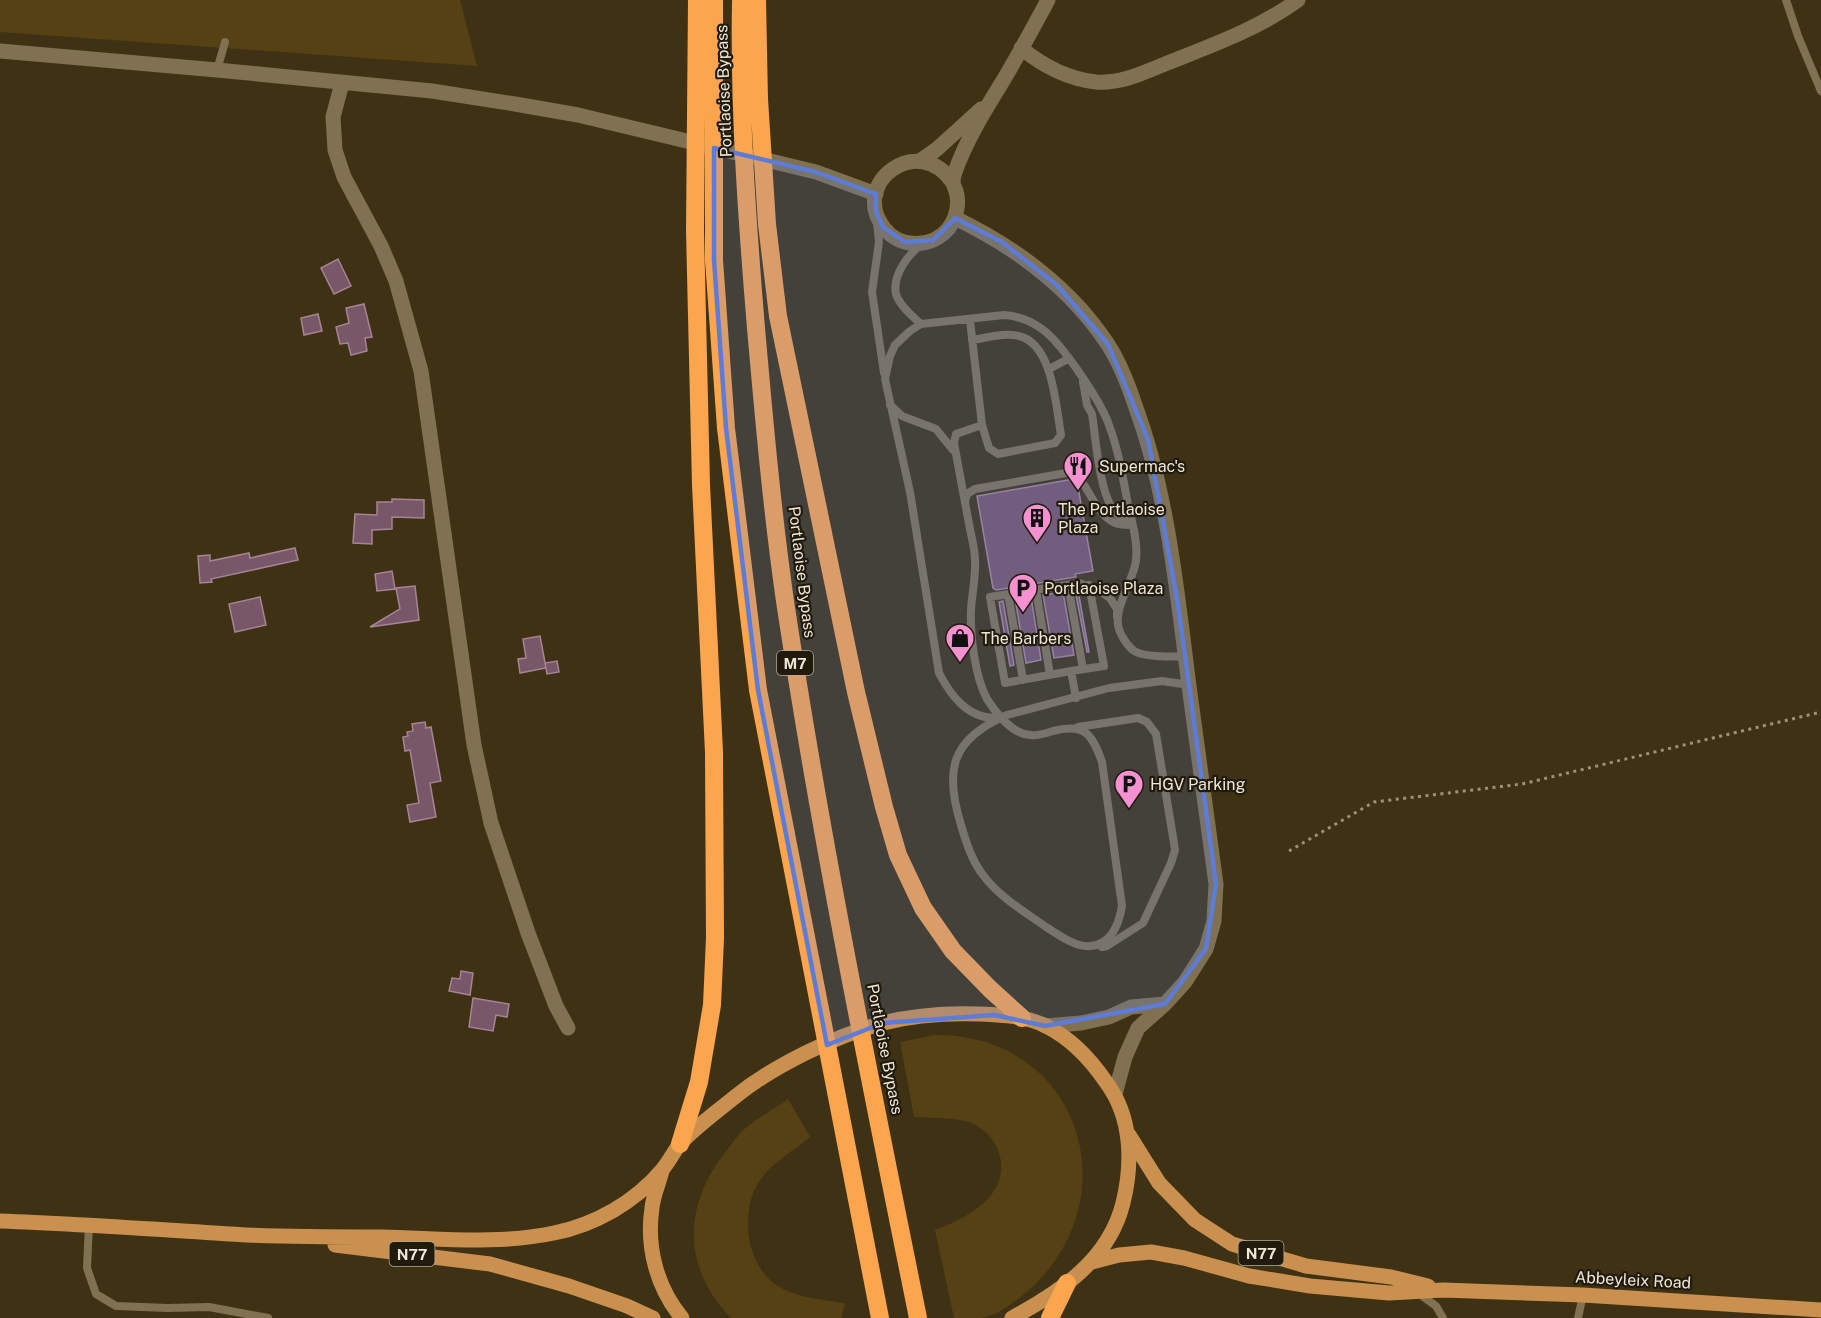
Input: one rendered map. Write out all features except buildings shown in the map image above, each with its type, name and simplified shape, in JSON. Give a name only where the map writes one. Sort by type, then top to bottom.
[{"type":"highway","points":[[680,1144],[699,1082],[710,1016],[715,938],[714,752],[701,485],[695,231],[697,0]]},
{"type":"highway","name":"Portlaoise Bypass","points":[[714,0],[714,260],[726,428],[758,690],[880,1318]]},
{"type":"highway","name":"Portlaoise Bypass","points":[[741,0],[747,227],[762,404],[785,598],[820,815],[918,1318]]},
{"type":"highway","points":[[757,0],[759,99],[766,213],[777,316],[856,692],[884,807],[898,855],[923,908],[953,951],[1022,1018]]},
{"type":"highway","points":[[1050,1318],[1067,1283]]},
{"type":"main road","name":"N77","points":[[0,1221],[251,1235],[512,1240],[555,1233],[587,1224],[617,1208],[640,1192],[663,1170],[680,1144],[739,1094],[774,1071],[811,1052],[884,1023],[961,1014],[1022,1018],[1045,1026],[1070,1042],[1098,1070],[1115,1094],[1128,1132],[1129,1158],[1127,1184],[1120,1216],[1110,1238],[1092,1262],[1067,1283],[1012,1318]]},
{"type":"main road","name":"Abbeyleix Road","points":[[1128,1132],[1159,1183],[1195,1220],[1232,1244],[1306,1266],[1391,1276],[1443,1290]]},
{"type":"main road","name":"N77","points":[[663,1170],[652,1207],[650,1242],[658,1277],[673,1308],[682,1318]]},
{"type":"main road","name":"N77","points":[[251,1235],[490,1264],[569,1286],[627,1306],[653,1318]]},
{"type":"main road","name":"Abbeyleix Road","points":[[1092,1262],[1119,1255],[1151,1252],[1310,1287],[1389,1293],[1443,1290],[1582,1295],[1821,1310]]},
{"type":"street","points":[[953,183],[957,166],[986,105],[1048,0]]},
{"type":"street","points":[[1021,48],[1048,67],[1071,77],[1096,82],[1122,81],[1251,30],[1298,0]]},
{"type":"street","points":[[0,51],[432,91],[514,104],[578,115],[816,172],[876,194]]},
{"type":"street","points":[[342,83],[333,117],[335,150],[344,177],[381,246],[396,281],[421,370],[474,745],[491,823],[532,944],[556,1006],[568,1028]]},
{"type":"street","points":[[920,161],[937,149],[986,105]]},
{"type":"street","points":[[920,161],[936,166],[953,183],[957,199],[954,218],[941,235],[923,243],[905,242],[883,227],[876,211],[876,194],[889,171],[903,163],[920,161]]},
{"type":"street","points":[[954,218],[1002,242],[1031,263],[1057,285],[1084,313],[1108,344],[1128,385],[1148,439],[1167,536],[1216,884],[1214,921],[1206,949],[1185,982],[1138,1028],[1125,1057],[1115,1094]]},
{"type":"street","points":[[1045,1026],[1082,1023],[1109,1017],[1131,1007],[1165,1004]]},
{"type":"lane","points":[[1786,0],[1821,91]]},
{"type":"lane","points":[[217,70],[225,42]]},
{"type":"lane","points":[[876,211],[879,242],[872,292],[885,379],[910,492],[939,673],[950,694],[977,716],[988,718],[1002,717],[1109,688],[1162,681],[1189,685]]},
{"type":"lane","points":[[921,324],[903,305],[896,293],[899,273],[904,263],[910,252],[923,243]]},
{"type":"lane","points":[[885,379],[895,345],[921,324],[1004,315],[1030,321],[1045,330],[1083,378],[1109,423],[1119,455],[1136,560],[1120,609],[1118,626]]},
{"type":"lane","points":[[970,320],[972,340],[982,425],[989,448],[998,454],[1055,443],[1061,435],[1049,369],[1044,357],[1036,347],[1020,336],[1006,335],[972,340]]},
{"type":"lane","points":[[1049,369],[1068,359]]},
{"type":"lane","points":[[1083,378],[1087,405],[1092,414],[1106,495],[1120,518],[1132,525]]},
{"type":"lane","points":[[890,405],[902,416],[936,429],[956,452]]},
{"type":"lane","points":[[982,425],[956,434],[954,443],[975,559],[971,610],[976,658],[980,682],[988,700],[1016,731],[1032,735],[1138,718],[1152,726],[1156,734],[1175,850],[1143,923],[1107,946],[1079,945],[1058,935],[1003,895],[982,875],[968,846],[953,793],[952,774],[955,759],[977,731],[1002,717]]},
{"type":"lane","points":[[965,503],[967,494],[975,489],[1076,474],[1104,515],[1115,524],[1132,525]]},
{"type":"lane","points":[[1089,585],[1104,666],[1005,683],[990,597],[1079,583],[1089,585],[1110,598],[1117,609],[1118,626],[1125,641],[1136,652],[1185,657]]},
{"type":"lane","points":[[1068,585],[1083,669]]},
{"type":"lane","points":[[1036,590],[1050,675]]},
{"type":"lane","points":[[1008,594],[1023,680]]},
{"type":"lane","points":[[1071,671],[1076,698]]},
{"type":"lane","points":[[1072,728],[1081,729],[1089,734],[1102,762],[1122,906],[1119,921],[1112,936],[1106,941],[1089,947]]},
{"type":"lane","points":[[89,1225],[87,1268],[96,1294],[116,1306],[209,1307],[268,1318]]},
{"type":"lane","points":[[1416,1292],[1436,1306],[1443,1318]]},
{"type":"lane","points":[[1578,1318],[1582,1295]]},
{"type":"path","points":[[1289,850],[1374,802],[1521,784],[1821,712]]},
{"type":"highlighted area","points":[[714,148],[816,172],[876,194],[876,211],[883,227],[905,242],[933,240],[955,218],[1002,242],[1057,285],[1108,344],[1148,439],[1178,604],[1216,884],[1206,949],[1165,1004],[1045,1026],[994,1015],[883,1023],[827,1045],[758,690],[726,428],[714,260]]},
{"type":"shaded area","points":[[0,0],[460,0],[477,66],[0,32]]},
{"type":"shaded area","points":[[935,1035],[985,1042],[1025,1062],[1056,1091],[1075,1128],[1083,1169],[1078,1212],[1060,1253],[1028,1291],[1000,1311],[987,1317],[954,1318],[935,1230],[974,1211],[985,1202],[1000,1179],[1001,1165],[998,1150],[993,1141],[987,1133],[974,1124],[956,1119],[914,1117],[900,1042]]},
{"type":"shaded area","points":[[788,1099],[810,1137],[774,1164],[756,1188],[750,1202],[748,1218],[748,1234],[752,1250],[767,1276],[785,1290],[802,1296],[845,1303],[841,1318],[731,1318],[703,1278],[696,1256],[694,1235],[696,1213],[702,1191],[713,1170],[736,1137]]},
{"type":"place","name":"Supermac's","points":[[1078,492]]},
{"type":"place","name":"The Portlaoise Plaza","points":[[1037,544]]},
{"type":"place","name":"Portlaoise Plaza","points":[[1023,614]]},
{"type":"place","name":"The Barbers","points":[[960,664]]},
{"type":"place","name":"HGV Parking","points":[[1129,810]]}]
